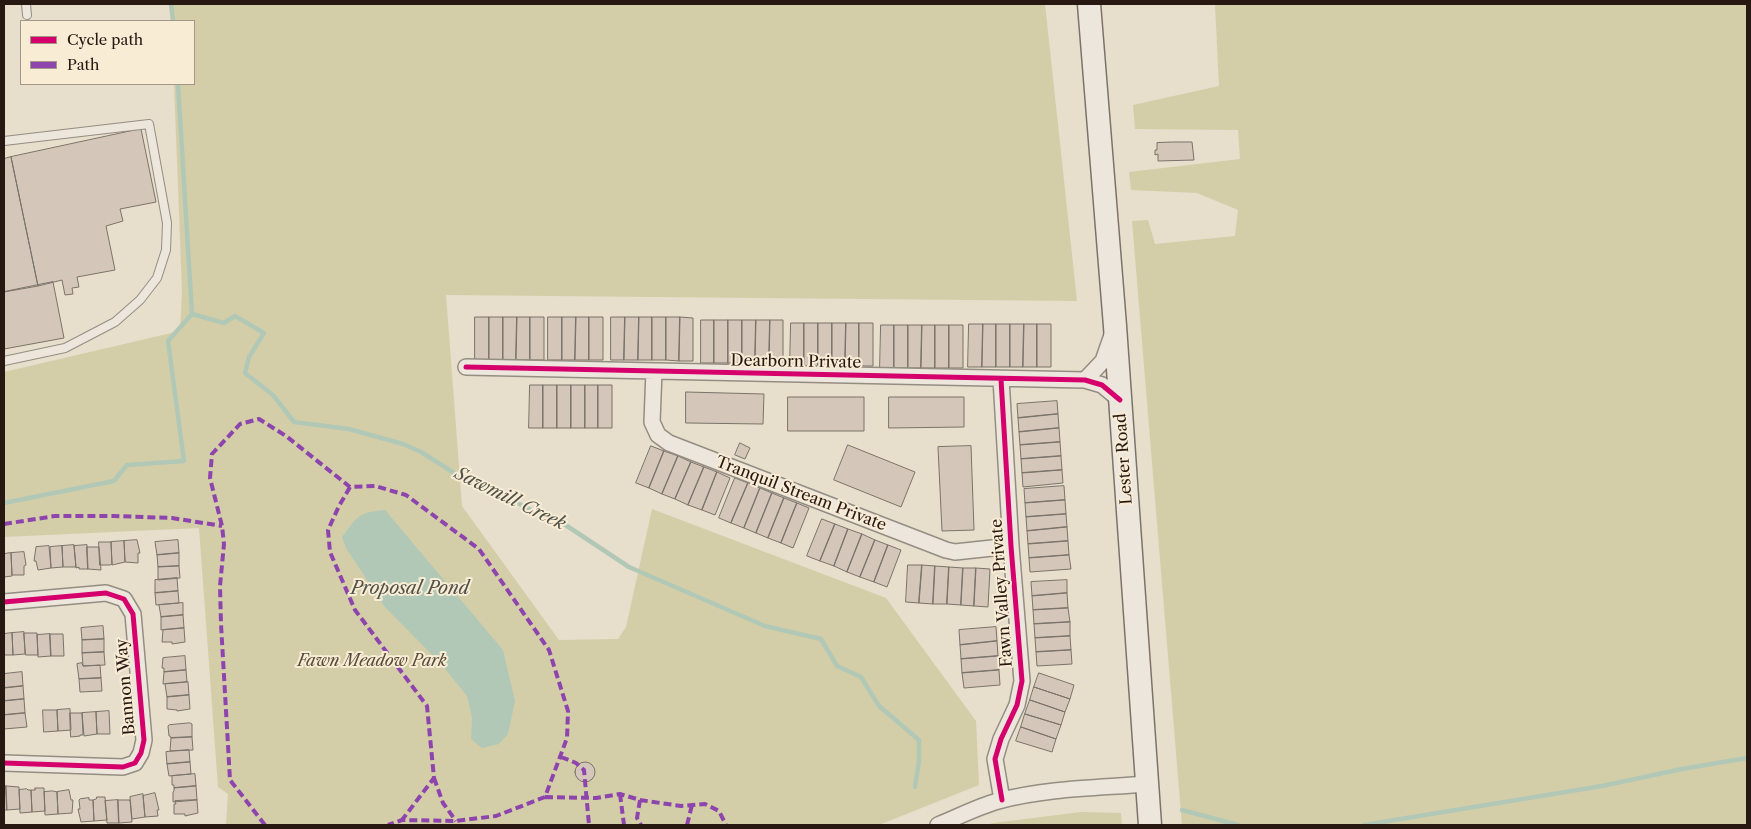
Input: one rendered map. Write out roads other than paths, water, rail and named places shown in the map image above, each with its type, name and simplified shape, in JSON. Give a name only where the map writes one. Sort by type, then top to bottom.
[{"type":"main road","name":"Lester Road","points":[[1089,4],[1115,326],[1150,825]]},
{"type":"street","points":[[1084,380],[1103,361],[1115,326]]},
{"type":"street","name":"Dearborn Private","points":[[466,367],[1084,380],[1102,385],[1120,400]]},
{"type":"street","name":"Tranquil Stream Private","points":[[654,371],[652,422],[658,435],[669,444],[946,550],[955,552],[1011,546]]},
{"type":"street","name":"Fawn Valley Private","points":[[1001,379],[1011,546],[1022,681],[1017,705],[1001,739],[996,758],[1002,800]]},
{"type":"street","name":"Bannon Way","points":[[4,602],[106,593],[124,599],[133,614],[144,740],[141,753],[135,763],[123,767],[4,763]]},
{"type":"street","points":[[938,825],[1002,800],[1042,791],[1147,784]]},
{"type":"lane","points":[[26,4],[27,15]]},
{"type":"lane","points":[[4,141],[149,124],[166,223],[166,250],[157,278],[140,300],[115,322],[64,348],[4,361]]},
{"type":"water","name":"Proposal Pond","points":[[385,510],[503,650],[515,701],[508,734],[499,744],[482,748],[471,739],[472,718],[467,696],[442,665],[384,606],[346,548],[342,537],[355,520],[369,512]]},
{"type":"waterway","points":[[171,4],[173,20]]},
{"type":"waterway","points":[[178,85],[192,314]]},
{"type":"waterway","name":"Sawmill Creek","points":[[4,503],[114,481],[127,465],[184,461],[168,341],[192,314],[224,323],[235,316],[264,333],[249,357],[245,373],[273,395],[294,422],[349,429],[403,444],[421,452],[467,481],[496,492],[533,511],[558,520],[629,567],[765,626],[821,639],[837,666],[861,677],[879,706],[919,740],[919,761],[915,787]]},
{"type":"waterway","points":[[1364,825],[1602,786],[1682,769],[1747,758]]},
{"type":"waterway","points":[[1182,810],[1238,825]]},
{"type":"park label","name":"Fawn Meadow Park","points":[[372,661]]}]
